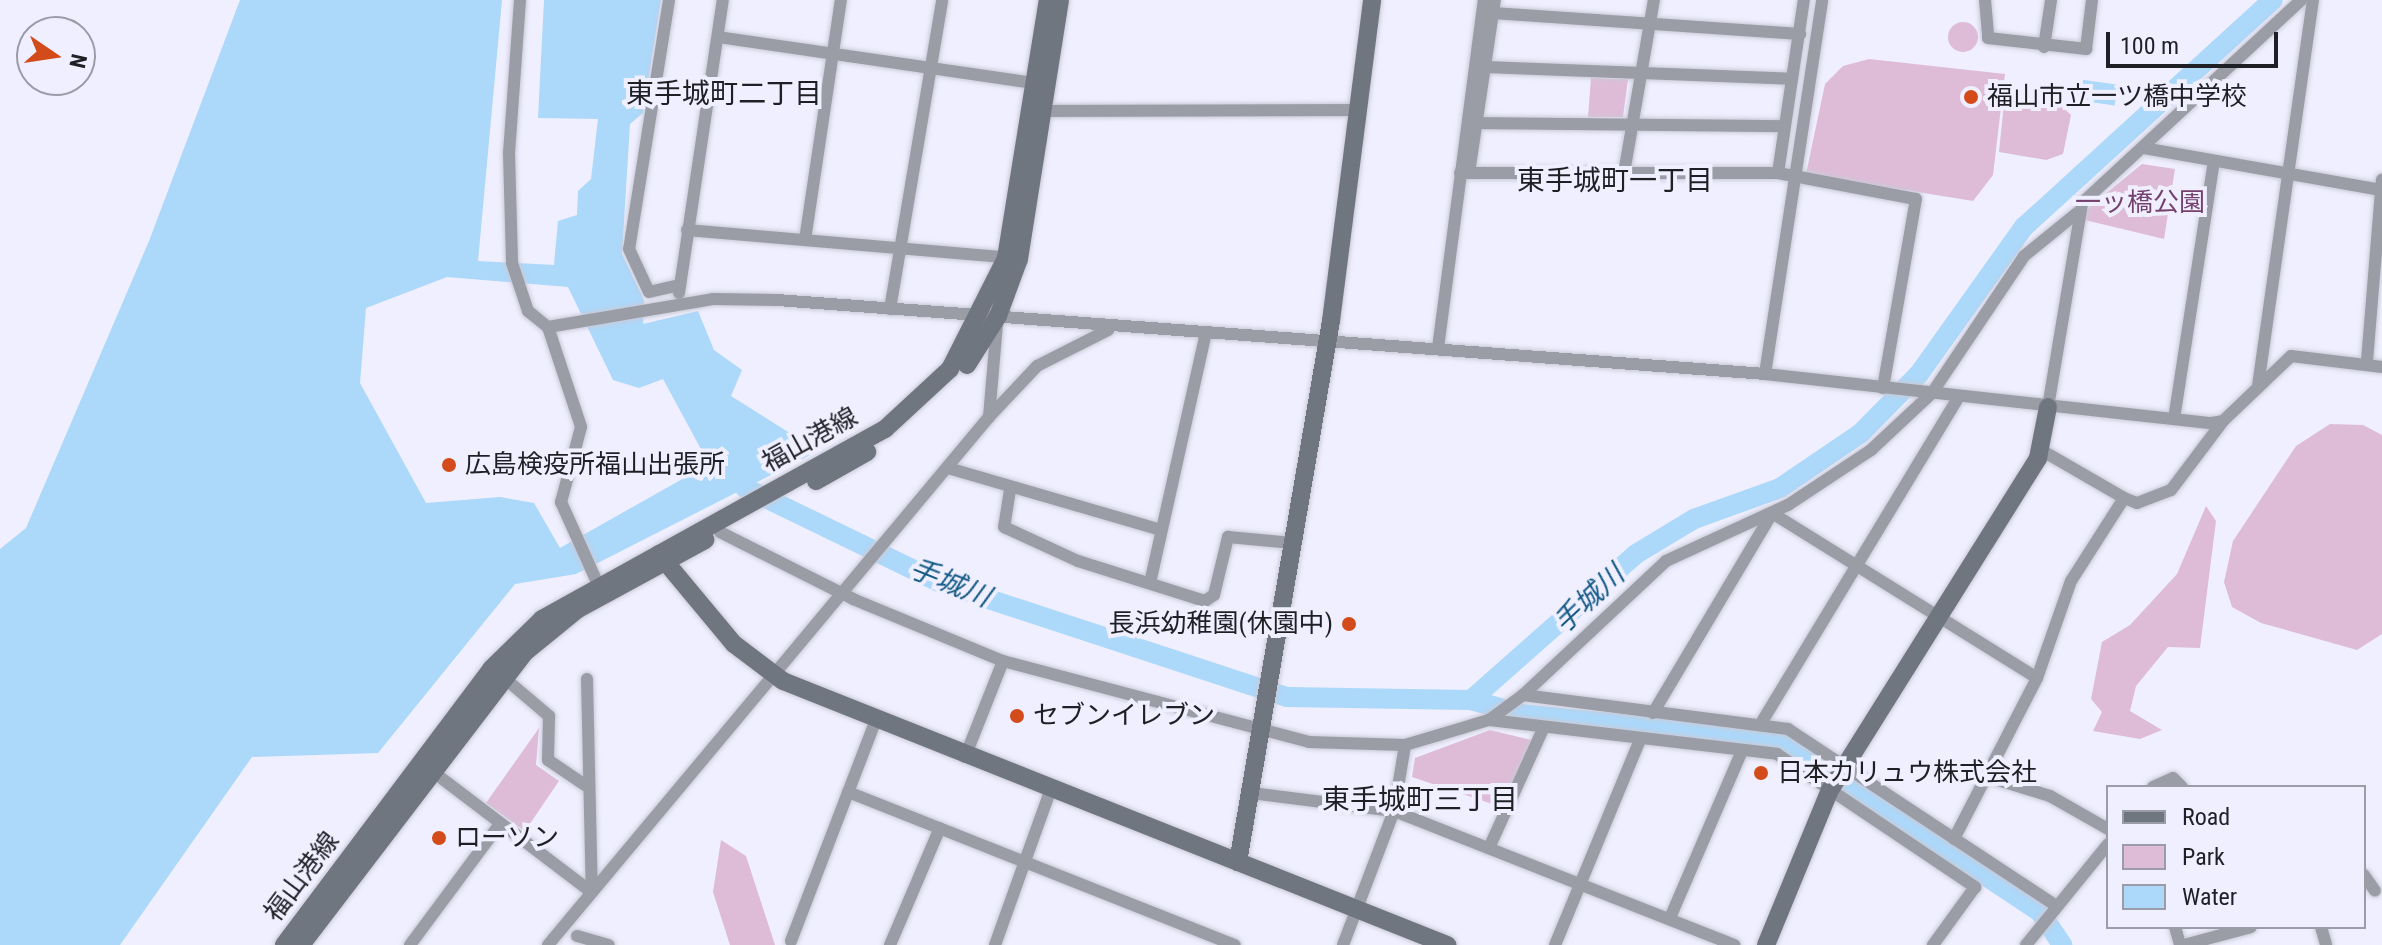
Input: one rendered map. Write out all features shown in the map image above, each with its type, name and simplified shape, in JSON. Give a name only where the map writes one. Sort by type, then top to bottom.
[{"type":"street","points":[[520,0],[509,153],[512,263],[528,311],[548,327],[581,427],[561,502],[571,534],[595,578]]},
{"type":"street","points":[[669,0],[629,249],[649,292],[680,285]]},
{"type":"street","points":[[678,305],[723,0]]},
{"type":"street","points":[[805,240],[841,0]]},
{"type":"street","points":[[890,309],[942,0]]},
{"type":"street","name":"福山港線","points":[[1013,258],[1040,85],[1048,0]]},
{"type":"street","name":"福山港線","points":[[301,945],[502,676],[578,609],[661,556],[839,461],[933,405],[990,316],[1013,258],[1043,111],[1040,85],[1060,0]]},
{"type":"street","points":[[1238,862],[1327,337],[1372,0]]},
{"type":"street","points":[[1438,348],[1465,173],[1484,0]]},
{"type":"street","points":[[1624,173],[1654,0]]},
{"type":"street","points":[[1778,173],[1804,0]]},
{"type":"street","points":[[1765,374],[1822,0]]},
{"type":"street","points":[[1985,0],[1988,38],[2044,47],[2086,49],[2092,0]]},
{"type":"street","points":[[2044,47],[2051,0]]},
{"type":"street","points":[[720,527],[844,590],[1003,661],[1309,742],[1405,745],[1490,719],[1519,698],[1666,561],[1772,513],[1838,475],[1928,393],[2024,256],[2077,213],[2301,0]]},
{"type":"street","points":[[2258,386],[2313,0]]},
{"type":"street","points":[[1465,173],[1494,7],[1650,24],[1800,34]]},
{"type":"street","points":[[718,37],[1040,85]]},
{"type":"street","points":[[1485,67],[1792,79]]},
{"type":"street","points":[[1043,111],[1355,110]]},
{"type":"street","points":[[1476,123],[1784,126]]},
{"type":"street","points":[[2143,148],[2382,190]]},
{"type":"street","points":[[2174,419],[2214,162]]},
{"type":"street","points":[[1465,173],[1778,173],[1916,199],[1886,388]]},
{"type":"street","points":[[2367,361],[2382,180]]},
{"type":"street","points":[[1766,945],[1838,777],[2041,450],[2077,213]]},
{"type":"street","points":[[687,230],[1013,258]]},
{"type":"street","points":[[548,327],[582,324],[678,305],[761,300],[1094,321],[1108,330]]},
{"type":"street","points":[[989,417],[990,316]]},
{"type":"street","points":[[548,945],[989,417],[1037,366],[1108,330],[1327,337],[1765,374],[2048,407],[2223,421]]},
{"type":"street","points":[[1150,583],[1206,333]]},
{"type":"street","points":[[2041,450],[2137,503],[2171,490],[2223,421],[2291,356],[2367,361],[2382,367]]},
{"type":"street","points":[[1760,725],[1959,397]]},
{"type":"street","points":[[948,468],[1010,490],[1161,530]]},
{"type":"street","points":[[1010,490],[1004,527],[1150,583],[1211,601],[1228,537],[1293,543]]},
{"type":"street","points":[[1954,839],[2037,678],[2071,581],[2124,498]]},
{"type":"street","points":[[1772,513],[2037,678]]},
{"type":"street","points":[[1653,713],[1772,513]]},
{"type":"street","points":[[661,556],[734,644],[774,676],[875,722],[1447,945]]},
{"type":"street","name":"福山港線","points":[[284,945],[491,669],[542,619],[595,578],[661,556]]},
{"type":"street","points":[[965,757],[1003,661]]},
{"type":"street","points":[[502,676],[549,716],[548,760],[585,785]]},
{"type":"street","points":[[587,679],[585,785],[592,892]]},
{"type":"street","points":[[1519,698],[1788,729],[1838,777],[1975,887],[1933,945]]},
{"type":"street","points":[[1490,719],[1543,729],[1777,754],[1838,777],[1954,839],[2054,909]]},
{"type":"street","points":[[791,941],[875,722]]},
{"type":"street","points":[[1489,848],[1543,729]]},
{"type":"street","points":[[1555,945],[1640,740]]},
{"type":"street","points":[[1343,945],[1353,908],[1394,811],[1405,745]]},
{"type":"street","points":[[1670,918],[1742,751]]},
{"type":"street","points":[[432,771],[592,892]]},
{"type":"street","points":[[1985,776],[2050,796],[2106,828]]},
{"type":"street","points":[[2157,785],[2173,778],[2180,785]]},
{"type":"street","points":[[995,945],[1051,789]]},
{"type":"street","points":[[848,792],[1235,945]]},
{"type":"street","points":[[1251,793],[1394,811],[1735,945]]},
{"type":"street","points":[[410,945],[500,824]]},
{"type":"street","points":[[890,945],[940,828]]},
{"type":"street","points":[[2026,945],[2106,846]]},
{"type":"street","points":[[573,915],[576,940],[609,945]]},
{"type":"street","points":[[2182,945],[2243,929]]},
{"type":"green space","points":[[1963,22],[1974,26],[1978,37],[1974,48],[1963,52],[1952,48],[1948,37],[1952,26]]},
{"type":"green space","points":[[1869,59],[2005,74],[1993,175],[1973,201],[1806,174],[1825,84],[1843,66]]},
{"type":"green space","points":[[1591,78],[1628,79],[1623,117],[1588,117]]},
{"type":"green space","points":[[2005,93],[2057,102],[2071,115],[2063,154],[2046,160],[1999,152]]},
{"type":"green space","name":"一ッ橋公園","points":[[2142,164],[2175,169],[2164,239],[2085,220],[2087,209]]},
{"type":"green space","points":[[2330,424],[2363,425],[2382,435],[2382,634],[2357,650],[2261,623],[2232,607],[2224,582],[2233,541],[2296,446]]},
{"type":"green space","points":[[2206,506],[2216,521],[2200,648],[2168,647],[2136,686],[2130,711],[2162,730],[2140,739],[2093,731],[2102,712],[2091,699],[2102,642],[2130,625],[2177,574]]},
{"type":"green space","points":[[539,728],[536,765],[559,781],[525,831],[486,803]]},
{"type":"green space","points":[[1490,730],[1531,740],[1504,808],[1412,777],[1415,758]]},
{"type":"green space","points":[[721,840],[746,856],[775,945],[730,945],[713,892]]},
{"type":"water","points":[[240,0],[502,0],[478,261],[554,265],[558,221],[577,215],[578,191],[591,179],[598,119],[538,118],[544,0],[661,0],[643,113],[630,124],[622,254],[644,300],[643,324],[698,311],[714,350],[742,370],[731,396],[818,451],[576,574],[515,584],[378,753],[252,757],[120,945],[0,945],[0,549],[26,528],[149,241]],"holes":[[[447,277],[568,287],[613,380],[639,388],[663,379],[709,464],[560,548],[534,503],[500,497],[426,503],[360,383],[366,308]]]},
{"type":"water","points":[[2077,79],[2118,85],[2115,106],[2074,100]]},
{"type":"waterway","name":"手城川","points":[[1471,700],[1636,554],[1694,519],[1780,488],[1861,433],[1919,374],[2024,227],[2273,0]]},
{"type":"waterway","name":"手城川","points":[[745,488],[943,584],[1287,697],[1471,700],[1521,714],[1781,740],[2040,912],[2062,945]]},
{"type":"place","name":"福山市立一ツ橋中学校","points":[[1971,97]]},
{"type":"place","name":"広島検疫所福山出張所","points":[[449,465]]},
{"type":"place","name":"長浜幼稚園(休園中)","points":[[1349,624]]},
{"type":"place","name":"セブンイレブン","points":[[1017,716]]},
{"type":"place","name":"日本カリュウ株式会社","points":[[1761,773]]},
{"type":"place","name":"ローソン","points":[[439,838]]},
{"type":"district","name":"東手城町二丁目","points":[[724,94]]},
{"type":"district","name":"東手城町一丁目","points":[[1615,181]]},
{"type":"district","name":"東手城町三丁目","points":[[1420,800]]}]
